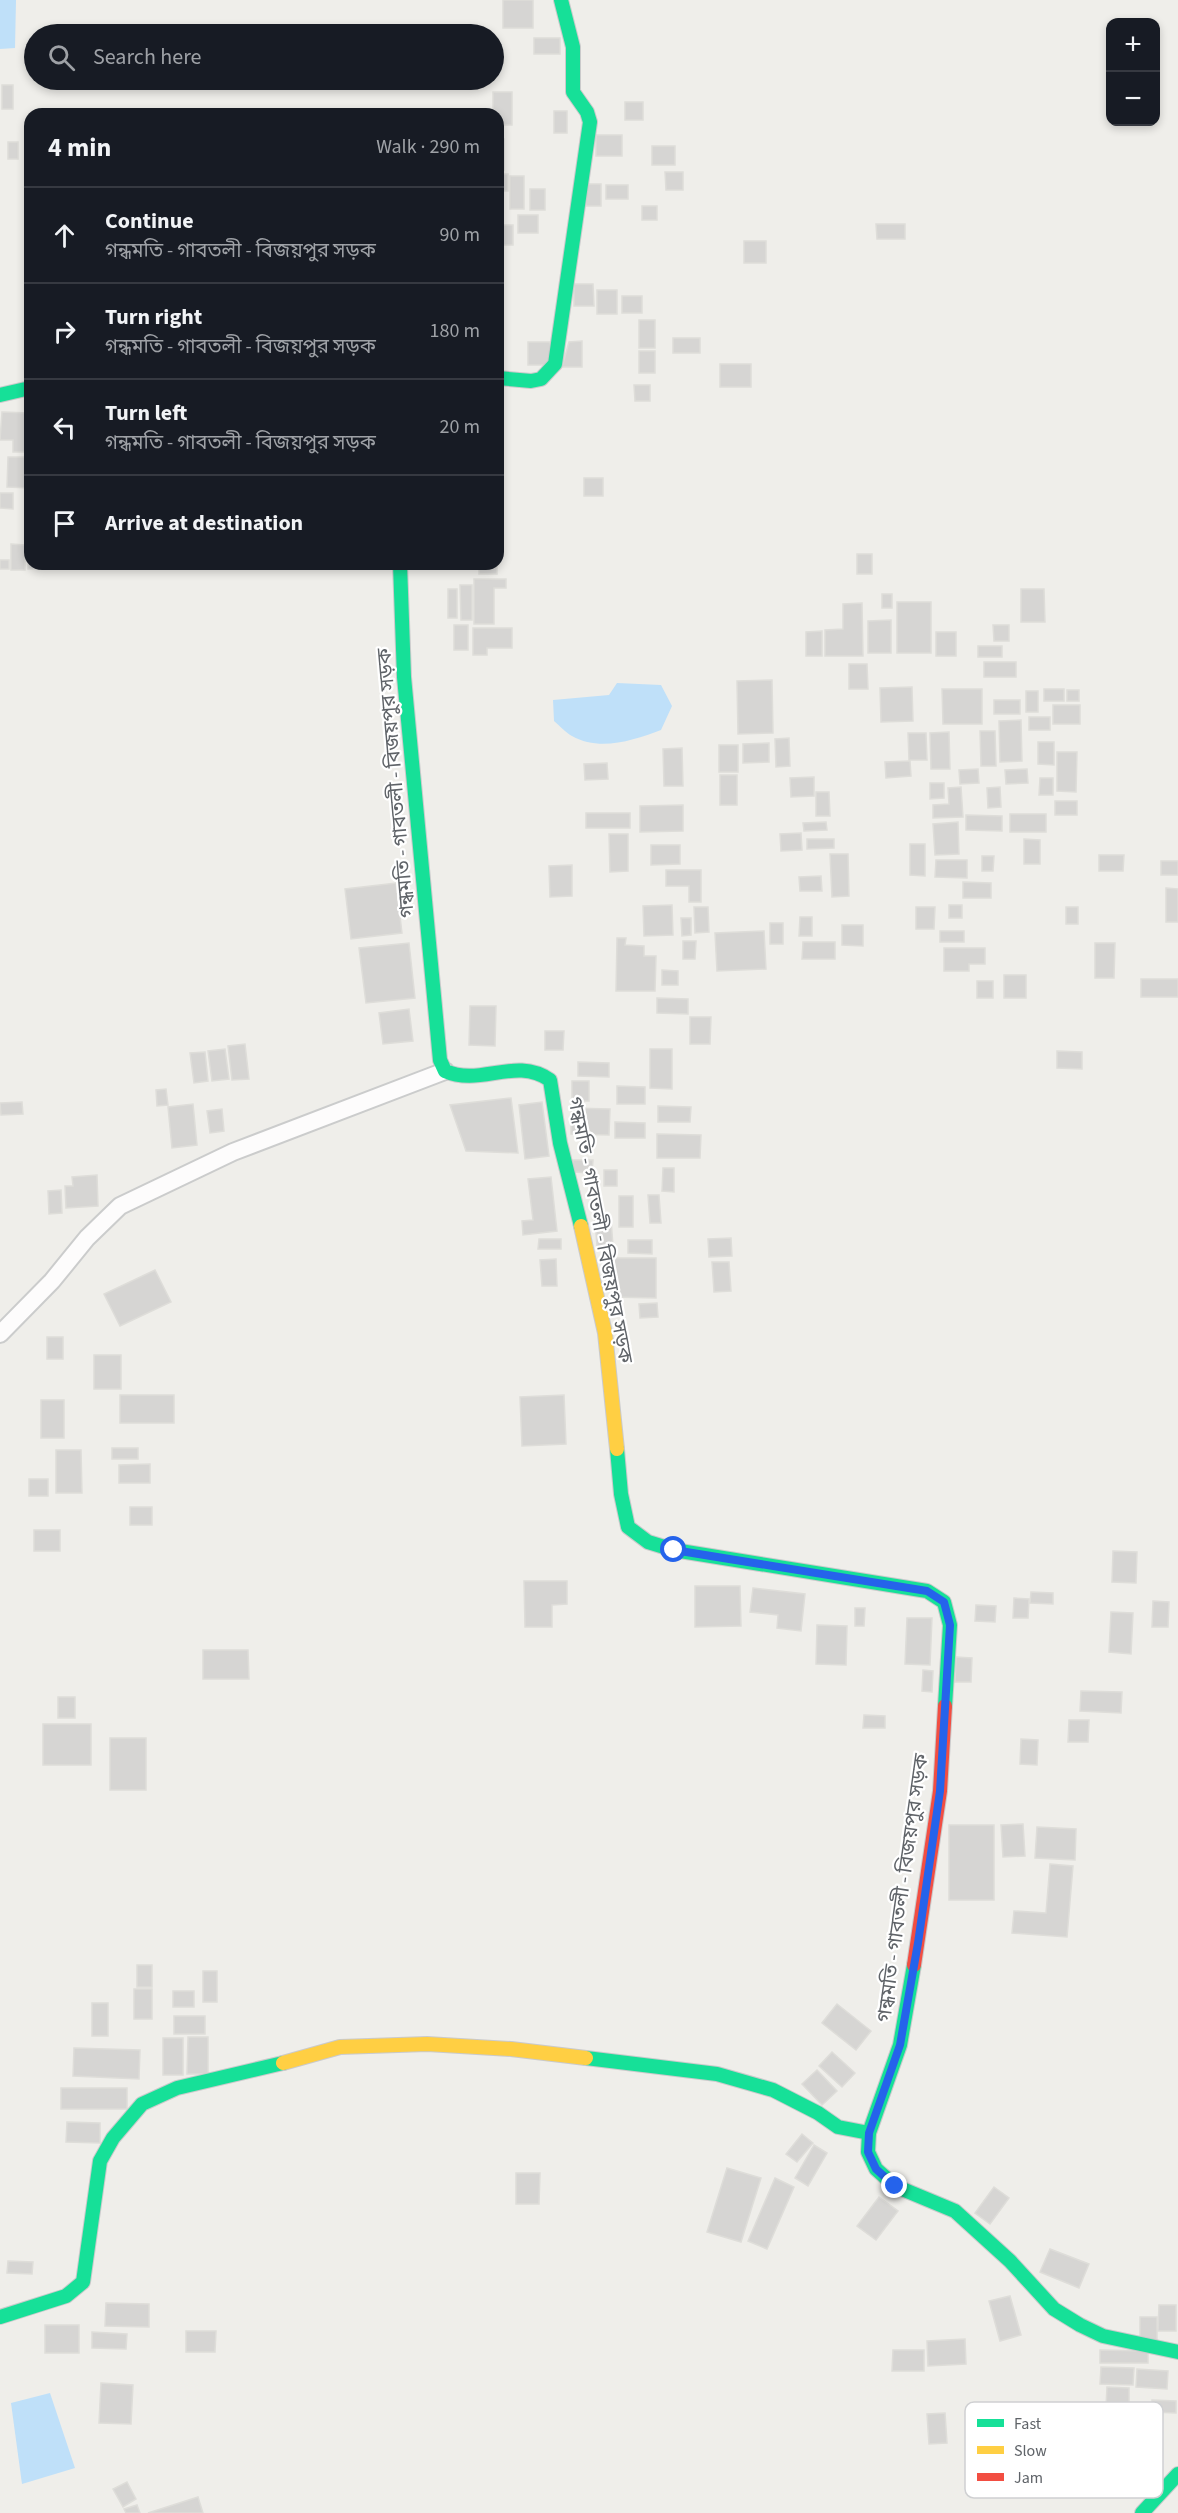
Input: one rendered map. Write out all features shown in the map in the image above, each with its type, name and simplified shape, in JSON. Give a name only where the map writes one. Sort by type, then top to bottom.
[{"type":"main road","points":[[504,379],[531,381],[541,379],[555,364],[562,320],[590,122],[587,112],[573,92],[573,47],[561,0]]},
{"type":"main road","points":[[0,395],[24,389]]},
{"type":"main road","name":"গন্ধমতি - গাবতলী - বিজয়পুর সড়ক","points":[[400,570],[404,677],[440,1060],[446,1071],[458,1076],[531,1070],[543,1074],[550,1080],[560,1143],[590,1260],[605,1333],[621,1494],[628,1527],[648,1542],[674,1550],[927,1591],[944,1602],[950,1625],[938,1803],[900,2045],[869,2133],[868,2152],[876,2169],[895,2186],[955,2211],[1010,2261],[1054,2309],[1103,2336],[1178,2352]]},
{"type":"main road","points":[[0,2317],[66,2296],[83,2282],[100,2162],[113,2138],[142,2104],[177,2088],[252,2072],[340,2047],[427,2044],[511,2049],[717,2074],[773,2090],[818,2113],[838,2127],[869,2133]]},
{"type":"main road","points":[[1163,2490],[1178,2474]]},
{"type":"main road","points":[[1142,2513],[1156,2498]]},
{"type":"street","points":[[0,1334],[52,1281],[87,1238],[120,1206],[233,1152],[446,1071]]},
{"type":"water","points":[[0,0],[16,0],[15,48],[0,49]]},
{"type":"water","points":[[617,683],[661,685],[672,706],[661,730],[628,741],[605,744],[583,741],[572,736],[554,721],[553,700],[609,695]]},
{"type":"water","points":[[50,2393],[75,2468],[22,2484],[11,2403]]},
{"type":"building","points":[[503,0],[533,0],[533,28],[504,28]]},
{"type":"building","points":[[534,38],[560,38],[560,54],[534,54]]},
{"type":"building","points":[[2,85],[13,85],[13,109],[2,109]]},
{"type":"building","points":[[493,92],[512,92],[512,125],[504,125],[504,108],[493,108]]},
{"type":"building","points":[[625,102],[643,102],[643,120],[625,120]]},
{"type":"building","points":[[554,111],[567,111],[567,133],[554,133]]},
{"type":"building","points":[[596,135],[622,135],[622,156],[596,156]]},
{"type":"building","points":[[8,142],[18,142],[18,159],[8,159]]},
{"type":"building","points":[[652,146],[675,146],[675,165],[652,165]]},
{"type":"building","points":[[665,172],[683,172],[683,190],[666,190]]},
{"type":"building","points":[[504,174],[508,174],[508,191],[504,191]]},
{"type":"building","points":[[510,176],[524,176],[524,209],[510,209]]},
{"type":"building","points":[[586,184],[601,184],[601,206],[586,206]]},
{"type":"building","points":[[606,185],[628,185],[628,199],[606,199]]},
{"type":"building","points":[[530,189],[545,189],[545,210],[530,210]]},
{"type":"building","points":[[642,206],[657,206],[657,220],[642,220]]},
{"type":"building","points":[[518,215],[538,215],[538,233],[518,233]]},
{"type":"building","points":[[876,224],[905,224],[905,239],[877,239]]},
{"type":"building","points":[[504,225],[513,225],[513,245],[504,245]]},
{"type":"building","points":[[744,241],[766,241],[766,263],[744,263]]},
{"type":"building","points":[[574,284],[593,284],[594,306],[574,306]]},
{"type":"building","points":[[597,290],[617,290],[617,314],[597,314]]},
{"type":"building","points":[[622,296],[642,296],[642,313],[622,313]]},
{"type":"building","points":[[639,320],[655,320],[655,348],[639,348]]},
{"type":"building","points":[[673,338],[700,338],[700,353],[673,353]]},
{"type":"building","points":[[582,341],[582,367],[562,367],[569,342]]},
{"type":"building","points":[[528,342],[550,342],[550,365],[528,365]]},
{"type":"building","points":[[639,351],[655,351],[655,373],[639,373]]},
{"type":"building","points":[[720,364],[751,364],[751,387],[720,387]]},
{"type":"building","points":[[634,385],[650,385],[650,401],[635,401]]},
{"type":"building","points":[[2,412],[24,413],[24,452],[13,452],[13,440],[0,440]]},
{"type":"building","points":[[8,457],[24,457],[24,488],[7,487]]},
{"type":"building","points":[[584,478],[603,478],[603,496],[584,496]]},
{"type":"building","points":[[0,493],[13,493],[13,509],[0,508]]},
{"type":"building","points":[[11,544],[24,545],[24,570],[11,570]]},
{"type":"building","points":[[857,554],[872,554],[872,574],[857,574]]},
{"type":"building","points":[[0,560],[9,560],[9,569],[0,569]]},
{"type":"building","points":[[479,570],[497,570],[497,574],[479,574]]},
{"type":"building","points":[[474,579],[506,579],[506,588],[494,588],[494,624],[474,624]]},
{"type":"building","points":[[460,585],[472,585],[472,620],[461,620]]},
{"type":"building","points":[[448,589],[457,589],[457,618],[448,618]]},
{"type":"building","points":[[1021,589],[1044,589],[1045,622],[1021,622]]},
{"type":"building","points":[[882,594],[892,594],[892,608],[882,608]]},
{"type":"building","points":[[897,602],[931,602],[931,653],[897,653]]},
{"type":"building","points":[[862,603],[863,656],[825,656],[825,630],[843,629],[843,604]]},
{"type":"building","points":[[891,620],[891,653],[868,653],[868,621]]},
{"type":"building","points":[[454,625],[468,625],[468,650],[454,650]]},
{"type":"building","points":[[993,625],[1009,625],[1009,641],[994,641]]},
{"type":"building","points":[[473,628],[512,628],[512,648],[487,648],[487,655],[473,655]]},
{"type":"building","points":[[822,631],[822,656],[806,656],[806,632]]},
{"type":"building","points":[[936,632],[956,632],[956,656],[936,656]]},
{"type":"building","points":[[978,646],[1002,646],[1002,657],[978,657]]},
{"type":"building","points":[[984,662],[1016,662],[1016,677],[984,677]]},
{"type":"building","points":[[849,664],[867,664],[868,689],[849,689]]},
{"type":"building","points":[[772,680],[773,733],[738,734],[737,681]]},
{"type":"building","points":[[912,687],[913,721],[881,722],[880,688]]},
{"type":"building","points":[[942,689],[982,689],[982,724],[943,724]]},
{"type":"building","points":[[1044,689],[1064,689],[1064,701],[1044,701]]},
{"type":"building","points":[[1067,690],[1079,690],[1079,701],[1067,701]]},
{"type":"building","points":[[1026,691],[1038,691],[1038,712],[1026,712]]},
{"type":"building","points":[[994,700],[1020,700],[1020,714],[994,714]]},
{"type":"building","points":[[1053,705],[1080,705],[1080,724],[1053,724]]},
{"type":"building","points":[[1029,717],[1050,717],[1050,730],[1029,730]]},
{"type":"building","points":[[1021,720],[1022,761],[1000,762],[999,721]]},
{"type":"building","points":[[980,731],[995,731],[996,766],[981,766]]},
{"type":"building","points":[[949,732],[950,769],[931,769],[930,733]]},
{"type":"building","points":[[908,733],[926,733],[927,760],[909,760]]},
{"type":"building","points":[[789,738],[790,766],[776,767],[775,739]]},
{"type":"building","points":[[1038,742],[1054,742],[1054,765],[1038,764]]},
{"type":"building","points":[[769,743],[769,762],[743,763],[743,744]]},
{"type":"building","points":[[719,745],[738,745],[738,772],[719,772]]},
{"type":"building","points":[[682,748],[683,786],[664,786],[663,749]]},
{"type":"building","points":[[1057,752],[1077,752],[1076,792],[1057,791]]},
{"type":"building","points":[[910,761],[911,776],[886,778],[885,762]]},
{"type":"building","points":[[607,763],[608,779],[585,780],[584,764]]},
{"type":"building","points":[[978,769],[979,783],[960,784],[959,770]]},
{"type":"building","points":[[1027,769],[1028,783],[1006,784],[1005,770]]},
{"type":"building","points":[[720,775],[737,775],[737,805],[720,805]]},
{"type":"building","points":[[814,777],[814,796],[791,797],[790,778]]},
{"type":"building","points":[[1040,778],[1053,778],[1053,795],[1039,795]]},
{"type":"building","points":[[930,783],[944,783],[944,798],[930,799]]},
{"type":"building","points":[[961,787],[963,817],[933,818],[933,805],[949,804],[948,788]]},
{"type":"building","points":[[1000,787],[1001,807],[988,808],[987,788]]},
{"type":"building","points":[[816,792],[829,792],[830,816],[816,816]]},
{"type":"building","points":[[1055,801],[1077,801],[1077,815],[1055,815]]},
{"type":"building","points":[[683,805],[683,831],[640,832],[640,806]]},
{"type":"building","points":[[586,813],[630,813],[630,828],[586,828]]},
{"type":"building","points":[[1010,814],[1046,814],[1046,832],[1010,832]]},
{"type":"building","points":[[966,815],[1002,816],[1002,831],[966,830]]},
{"type":"building","points":[[826,822],[827,830],[804,831],[803,823]]},
{"type":"building","points":[[958,822],[959,854],[935,855],[933,824]]},
{"type":"building","points":[[801,833],[802,850],[781,851],[780,834]]},
{"type":"building","points":[[609,834],[628,834],[628,871],[610,872]]},
{"type":"building","points":[[807,839],[834,839],[834,848],[807,849]]},
{"type":"building","points":[[1024,839],[1040,840],[1040,864],[1024,864]]},
{"type":"building","points":[[910,844],[925,844],[925,876],[910,875]]},
{"type":"building","points":[[651,845],[680,845],[680,864],[651,865]]},
{"type":"building","points":[[830,854],[848,854],[849,896],[832,897]]},
{"type":"building","points":[[1099,855],[1124,855],[1123,871],[1099,871]]},
{"type":"building","points":[[982,856],[994,856],[993,871],[982,871]]},
{"type":"building","points":[[936,860],[967,860],[967,878],[935,877]]},
{"type":"building","points":[[1161,861],[1178,861],[1178,875],[1161,875]]},
{"type":"building","points":[[572,865],[572,896],[550,897],[549,866]]},
{"type":"building","points":[[666,870],[701,870],[701,902],[689,902],[689,886],[666,886]]},
{"type":"building","points":[[821,876],[822,891],[800,891],[799,877]]},
{"type":"building","points":[[963,882],[991,883],[991,898],[963,898]]},
{"type":"building","points":[[396,883],[402,933],[351,939],[345,889]]},
{"type":"building","points":[[1166,888],[1178,889],[1178,922],[1166,922]]},
{"type":"building","points":[[672,905],[673,935],[644,936],[643,906]]},
{"type":"building","points":[[949,905],[962,905],[962,918],[949,918]]},
{"type":"building","points":[[694,907],[708,907],[709,932],[695,933]]},
{"type":"building","points":[[916,907],[935,907],[934,929],[916,929]]},
{"type":"building","points":[[1066,907],[1078,907],[1078,924],[1066,924]]},
{"type":"building","points":[[800,917],[812,917],[812,936],[799,936]]},
{"type":"building","points":[[681,918],[691,918],[691,935],[682,936]]},
{"type":"building","points":[[770,923],[783,923],[783,944],[770,944]]},
{"type":"building","points":[[842,925],[863,925],[863,946],[842,945]]},
{"type":"building","points":[[764,931],[766,969],[717,971],[715,933]]},
{"type":"building","points":[[940,931],[964,931],[964,942],[940,942]]},
{"type":"building","points":[[617,938],[626,938],[625,945],[644,946],[644,956],[656,956],[655,991],[616,991]]},
{"type":"building","points":[[683,941],[696,941],[695,959],[683,959]]},
{"type":"building","points":[[803,942],[835,942],[835,959],[802,959]]},
{"type":"building","points":[[409,943],[415,998],[366,1003],[359,948]]},
{"type":"building","points":[[1095,943],[1115,943],[1114,978],[1095,978]]},
{"type":"building","points":[[944,948],[985,948],[985,964],[969,964],[969,971],[944,971]]},
{"type":"building","points":[[662,970],[678,971],[678,985],[662,985]]},
{"type":"building","points":[[1004,975],[1026,975],[1026,998],[1004,998]]},
{"type":"building","points":[[1141,979],[1178,979],[1178,997],[1141,997]]},
{"type":"building","points":[[977,981],[993,981],[993,998],[977,998]]},
{"type":"building","points":[[657,998],[688,999],[688,1014],[657,1013]]},
{"type":"building","points":[[470,1006],[496,1006],[495,1046],[469,1045]]},
{"type":"building","points":[[409,1009],[413,1041],[383,1044],[379,1013]]},
{"type":"building","points":[[690,1017],[711,1017],[710,1044],[690,1044]]},
{"type":"building","points":[[545,1031],[564,1031],[563,1050],[545,1050]]},
{"type":"building","points":[[245,1044],[249,1079],[232,1080],[228,1046]]},
{"type":"building","points":[[225,1049],[229,1079],[212,1081],[208,1051]]},
{"type":"building","points":[[650,1049],[672,1049],[672,1089],[650,1088]]},
{"type":"building","points":[[1057,1051],[1082,1052],[1082,1069],[1057,1068]]},
{"type":"building","points":[[205,1052],[208,1081],[194,1083],[190,1053]]},
{"type":"building","points":[[578,1062],[609,1063],[609,1077],[578,1076]]},
{"type":"building","points":[[572,1081],[589,1081],[589,1101],[572,1101]]},
{"type":"building","points":[[617,1086],[645,1087],[645,1104],[617,1104]]},
{"type":"building","points":[[166,1089],[168,1105],[157,1106],[156,1090]]},
{"type":"building","points":[[511,1098],[518,1153],[466,1151],[450,1105]]},
{"type":"building","points":[[22,1102],[23,1114],[1,1115],[0,1103]]},
{"type":"building","points":[[542,1102],[549,1156],[525,1159],[519,1105]]},
{"type":"building","points":[[193,1104],[197,1145],[172,1148],[168,1107]]},
{"type":"building","points":[[658,1106],[691,1107],[690,1122],[658,1122]]},
{"type":"building","points":[[571,1108],[610,1109],[609,1135],[571,1134]]},
{"type":"building","points":[[222,1109],[224,1131],[210,1133],[207,1111]]},
{"type":"building","points":[[615,1122],[645,1123],[645,1138],[615,1138]]},
{"type":"building","points":[[657,1134],[701,1135],[700,1158],[657,1158]]},
{"type":"building","points":[[573,1160],[593,1160],[592,1173],[572,1172]]},
{"type":"building","points":[[663,1168],[674,1168],[674,1192],[662,1191]]},
{"type":"building","points":[[604,1170],[617,1170],[617,1186],[604,1186]]},
{"type":"building","points":[[97,1175],[98,1206],[66,1208],[65,1186],[73,1186],[72,1177]]},
{"type":"building","points":[[551,1177],[557,1231],[523,1235],[522,1221],[533,1220],[528,1179]]},
{"type":"building","points":[[61,1190],[62,1213],[49,1214],[48,1191]]},
{"type":"building","points":[[648,1195],[659,1195],[661,1223],[650,1223]]},
{"type":"building","points":[[619,1196],[633,1196],[633,1227],[619,1227]]},
{"type":"building","points":[[611,1219],[613,1246],[597,1246],[595,1220]]},
{"type":"building","points":[[731,1238],[732,1256],[709,1257],[708,1239]]},
{"type":"building","points":[[539,1239],[561,1239],[561,1249],[538,1249]]},
{"type":"building","points":[[628,1240],[652,1240],[652,1254],[628,1253]]},
{"type":"building","points":[[613,1258],[656,1258],[656,1298],[612,1297]]},
{"type":"building","points":[[556,1259],[557,1286],[542,1286],[540,1260]]},
{"type":"building","points":[[712,1262],[729,1262],[731,1291],[714,1292]]},
{"type":"building","points":[[155,1270],[171,1302],[120,1326],[104,1294]]},
{"type":"building","points":[[657,1303],[658,1317],[640,1318],[639,1304]]},
{"type":"building","points":[[47,1337],[63,1337],[63,1359],[47,1359]]},
{"type":"building","points":[[94,1355],[121,1355],[121,1389],[94,1389]]},
{"type":"building","points":[[120,1395],[174,1395],[174,1423],[120,1423]]},
{"type":"building","points":[[564,1395],[566,1444],[522,1446],[520,1397]]},
{"type":"building","points":[[41,1400],[64,1400],[64,1438],[41,1438]]},
{"type":"building","points":[[112,1448],[138,1448],[138,1459],[112,1459]]},
{"type":"building","points":[[56,1450],[81,1450],[82,1493],[56,1493]]},
{"type":"building","points":[[150,1464],[150,1483],[119,1483],[119,1465]]},
{"type":"building","points":[[29,1479],[48,1479],[48,1496],[29,1496]]},
{"type":"building","points":[[130,1507],[152,1507],[152,1525],[130,1525]]},
{"type":"building","points":[[34,1530],[60,1530],[60,1551],[34,1551]]},
{"type":"building","points":[[1113,1551],[1137,1552],[1136,1583],[1112,1582]]},
{"type":"building","points":[[524,1581],[567,1581],[567,1604],[552,1605],[552,1627],[525,1627]]},
{"type":"building","points":[[695,1586],[740,1586],[741,1626],[695,1627]]},
{"type":"building","points":[[753,1588],[805,1594],[801,1631],[777,1628],[778,1615],[750,1612]]},
{"type":"building","points":[[1031,1592],[1053,1593],[1053,1604],[1030,1603]]},
{"type":"building","points":[[1014,1598],[1029,1599],[1028,1618],[1013,1618]]},
{"type":"building","points":[[1153,1601],[1169,1602],[1168,1627],[1152,1627]]},
{"type":"building","points":[[976,1605],[996,1606],[995,1622],[975,1621]]},
{"type":"building","points":[[855,1608],[865,1608],[864,1626],[855,1626]]},
{"type":"building","points":[[1111,1612],[1133,1613],[1131,1654],[1109,1652]]},
{"type":"building","points":[[907,1618],[932,1618],[930,1665],[905,1664]]},
{"type":"building","points":[[817,1625],[847,1626],[846,1665],[816,1664]]},
{"type":"building","points":[[203,1650],[248,1650],[249,1679],[203,1679]]},
{"type":"building","points":[[956,1657],[972,1658],[971,1682],[955,1682]]},
{"type":"building","points":[[923,1670],[933,1671],[932,1692],[922,1691]]},
{"type":"building","points":[[1081,1691],[1122,1692],[1121,1713],[1080,1711]]},
{"type":"building","points":[[58,1697],[75,1697],[75,1718],[58,1718]]},
{"type":"building","points":[[864,1715],[885,1716],[885,1728],[863,1728]]},
{"type":"building","points":[[1069,1720],[1089,1720],[1088,1742],[1068,1742]]},
{"type":"building","points":[[43,1724],[91,1724],[91,1765],[43,1765]]},
{"type":"building","points":[[110,1738],[146,1738],[146,1790],[110,1790]]},
{"type":"building","points":[[1021,1739],[1038,1740],[1037,1765],[1020,1764]]},
{"type":"building","points":[[1023,1824],[1025,1856],[1003,1857],[1001,1825]]},
{"type":"building","points":[[949,1825],[994,1825],[994,1900],[949,1900]]},
{"type":"building","points":[[1037,1827],[1076,1829],[1075,1860],[1035,1858]]},
{"type":"building","points":[[1050,1864],[1073,1866],[1067,1937],[1012,1933],[1014,1911],[1046,1913]]},
{"type":"building","points":[[137,1965],[152,1965],[152,1987],[137,1987]]},
{"type":"building","points":[[203,1971],[217,1971],[217,2002],[203,2002]]},
{"type":"building","points":[[134,1989],[152,1989],[152,2019],[134,2019]]},
{"type":"building","points":[[173,1991],[194,1991],[194,2007],[173,2007]]},
{"type":"building","points":[[92,2003],[108,2003],[108,2036],[92,2036]]},
{"type":"building","points":[[837,2004],[871,2031],[856,2050],[822,2023]]},
{"type":"building","points":[[174,2016],[205,2016],[205,2034],[174,2034]]},
{"type":"building","points":[[188,2037],[208,2037],[208,2074],[187,2074]]},
{"type":"building","points":[[163,2038],[183,2038],[183,2075],[163,2075]]},
{"type":"building","points":[[74,2048],[140,2050],[139,2079],[73,2076]]},
{"type":"building","points":[[832,2052],[855,2073],[842,2087],[819,2066]]},
{"type":"building","points":[[817,2070],[837,2091],[822,2105],[802,2084]]},
{"type":"building","points":[[61,2088],[127,2088],[127,2109],[61,2109]]},
{"type":"building","points":[[67,2122],[100,2123],[100,2143],[66,2142]]},
{"type":"building","points":[[802,2134],[813,2143],[797,2162],[786,2154]]},
{"type":"building","points":[[814,2145],[827,2153],[808,2186],[795,2178]]},
{"type":"building","points":[[727,2168],[761,2178],[741,2242],[707,2232]]},
{"type":"building","points":[[516,2173],[540,2173],[539,2204],[516,2204]]},
{"type":"building","points":[[775,2178],[794,2187],[767,2249],[748,2241]]},
{"type":"building","points":[[994,2187],[1009,2198],[990,2224],[975,2213]]},
{"type":"building","points":[[879,2197],[898,2211],[876,2240],[857,2226]]},
{"type":"building","points":[[1050,2249],[1089,2264],[1079,2288],[1040,2272]]},
{"type":"building","points":[[8,2261],[33,2262],[32,2274],[7,2273]]},
{"type":"building","points":[[1010,2296],[1021,2335],[1000,2341],[989,2301]]},
{"type":"building","points":[[106,2303],[149,2304],[149,2327],[105,2326]]},
{"type":"building","points":[[1159,2305],[1176,2305],[1176,2331],[1158,2331]]},
{"type":"building","points":[[1140,2317],[1157,2317],[1157,2342],[1140,2342]]},
{"type":"building","points":[[45,2325],[79,2325],[79,2353],[45,2353]]},
{"type":"building","points":[[186,2331],[216,2331],[215,2352],[186,2352]]},
{"type":"building","points":[[92,2332],[127,2334],[126,2349],[92,2348]]},
{"type":"building","points":[[965,2339],[966,2364],[928,2366],[927,2341]]},
{"type":"building","points":[[893,2350],[924,2350],[924,2371],[892,2371]]},
{"type":"building","points":[[1100,2350],[1148,2351],[1148,2363],[1100,2363]]},
{"type":"building","points":[[1101,2367],[1134,2368],[1133,2385],[1100,2384]]},
{"type":"building","points":[[1137,2369],[1168,2371],[1167,2389],[1136,2387]]},
{"type":"building","points":[[101,2383],[133,2385],[131,2424],[99,2423]]},
{"type":"building","points":[[1107,2387],[1129,2388],[1129,2402],[1106,2402]]},
{"type":"building","points":[[1152,2400],[1176,2401],[1176,2413],[1163,2412],[1163,2402],[1152,2402]]},
{"type":"building","points":[[945,2413],[947,2443],[929,2444],[927,2414]]},
{"type":"building","points":[[127,2482],[136,2499],[123,2507],[113,2489]]},
{"type":"building","points":[[198,2497],[203,2513],[148,2513]]},
{"type":"building","points":[[137,2505],[140,2513],[126,2513],[124,2509]]},
{"type":"traffic: fast","points":[[504,379],[531,381],[541,379],[555,364],[590,122],[587,112],[573,92],[573,47],[561,0]]},
{"type":"traffic: fast","points":[[0,395],[24,389]]},
{"type":"traffic: fast","points":[[400,570],[404,677],[440,1060],[445,1071],[458,1075],[472,1076],[524,1071],[537,1073],[550,1080],[560,1143],[581,1226]]},
{"type":"traffic: fast","points":[[617,1449],[621,1494],[628,1527],[648,1542],[674,1550],[927,1591],[944,1602],[950,1625],[945,1706]]},
{"type":"traffic: fast","points":[[914,1965],[900,2045],[869,2133],[868,2152],[876,2169],[895,2186],[955,2211],[1010,2261],[1054,2309],[1080,2325],[1103,2336],[1178,2352]]},
{"type":"traffic: fast","points":[[586,2058],[717,2074],[773,2090],[818,2113],[838,2127],[869,2133]]},
{"type":"traffic: fast","points":[[0,2317],[66,2296],[83,2282],[100,2161],[113,2138],[142,2104],[177,2088],[283,2063]]},
{"type":"traffic: fast","points":[[1163,2490],[1178,2474]]},
{"type":"traffic: fast","points":[[1142,2513],[1156,2498]]},
{"type":"traffic: slow","points":[[581,1226],[605,1333],[617,1449]]},
{"type":"traffic: slow","points":[[283,2063],[340,2047],[427,2044],[511,2049],[586,2058]]},
{"type":"traffic: jam","points":[[914,1965],[940,1791],[945,1706]]},
{"type":"route","points":[[674,1550],[927,1591],[944,1602],[950,1625],[940,1791],[918,1943],[900,2045],[869,2133],[868,2152],[876,2169],[895,2186]]}]
